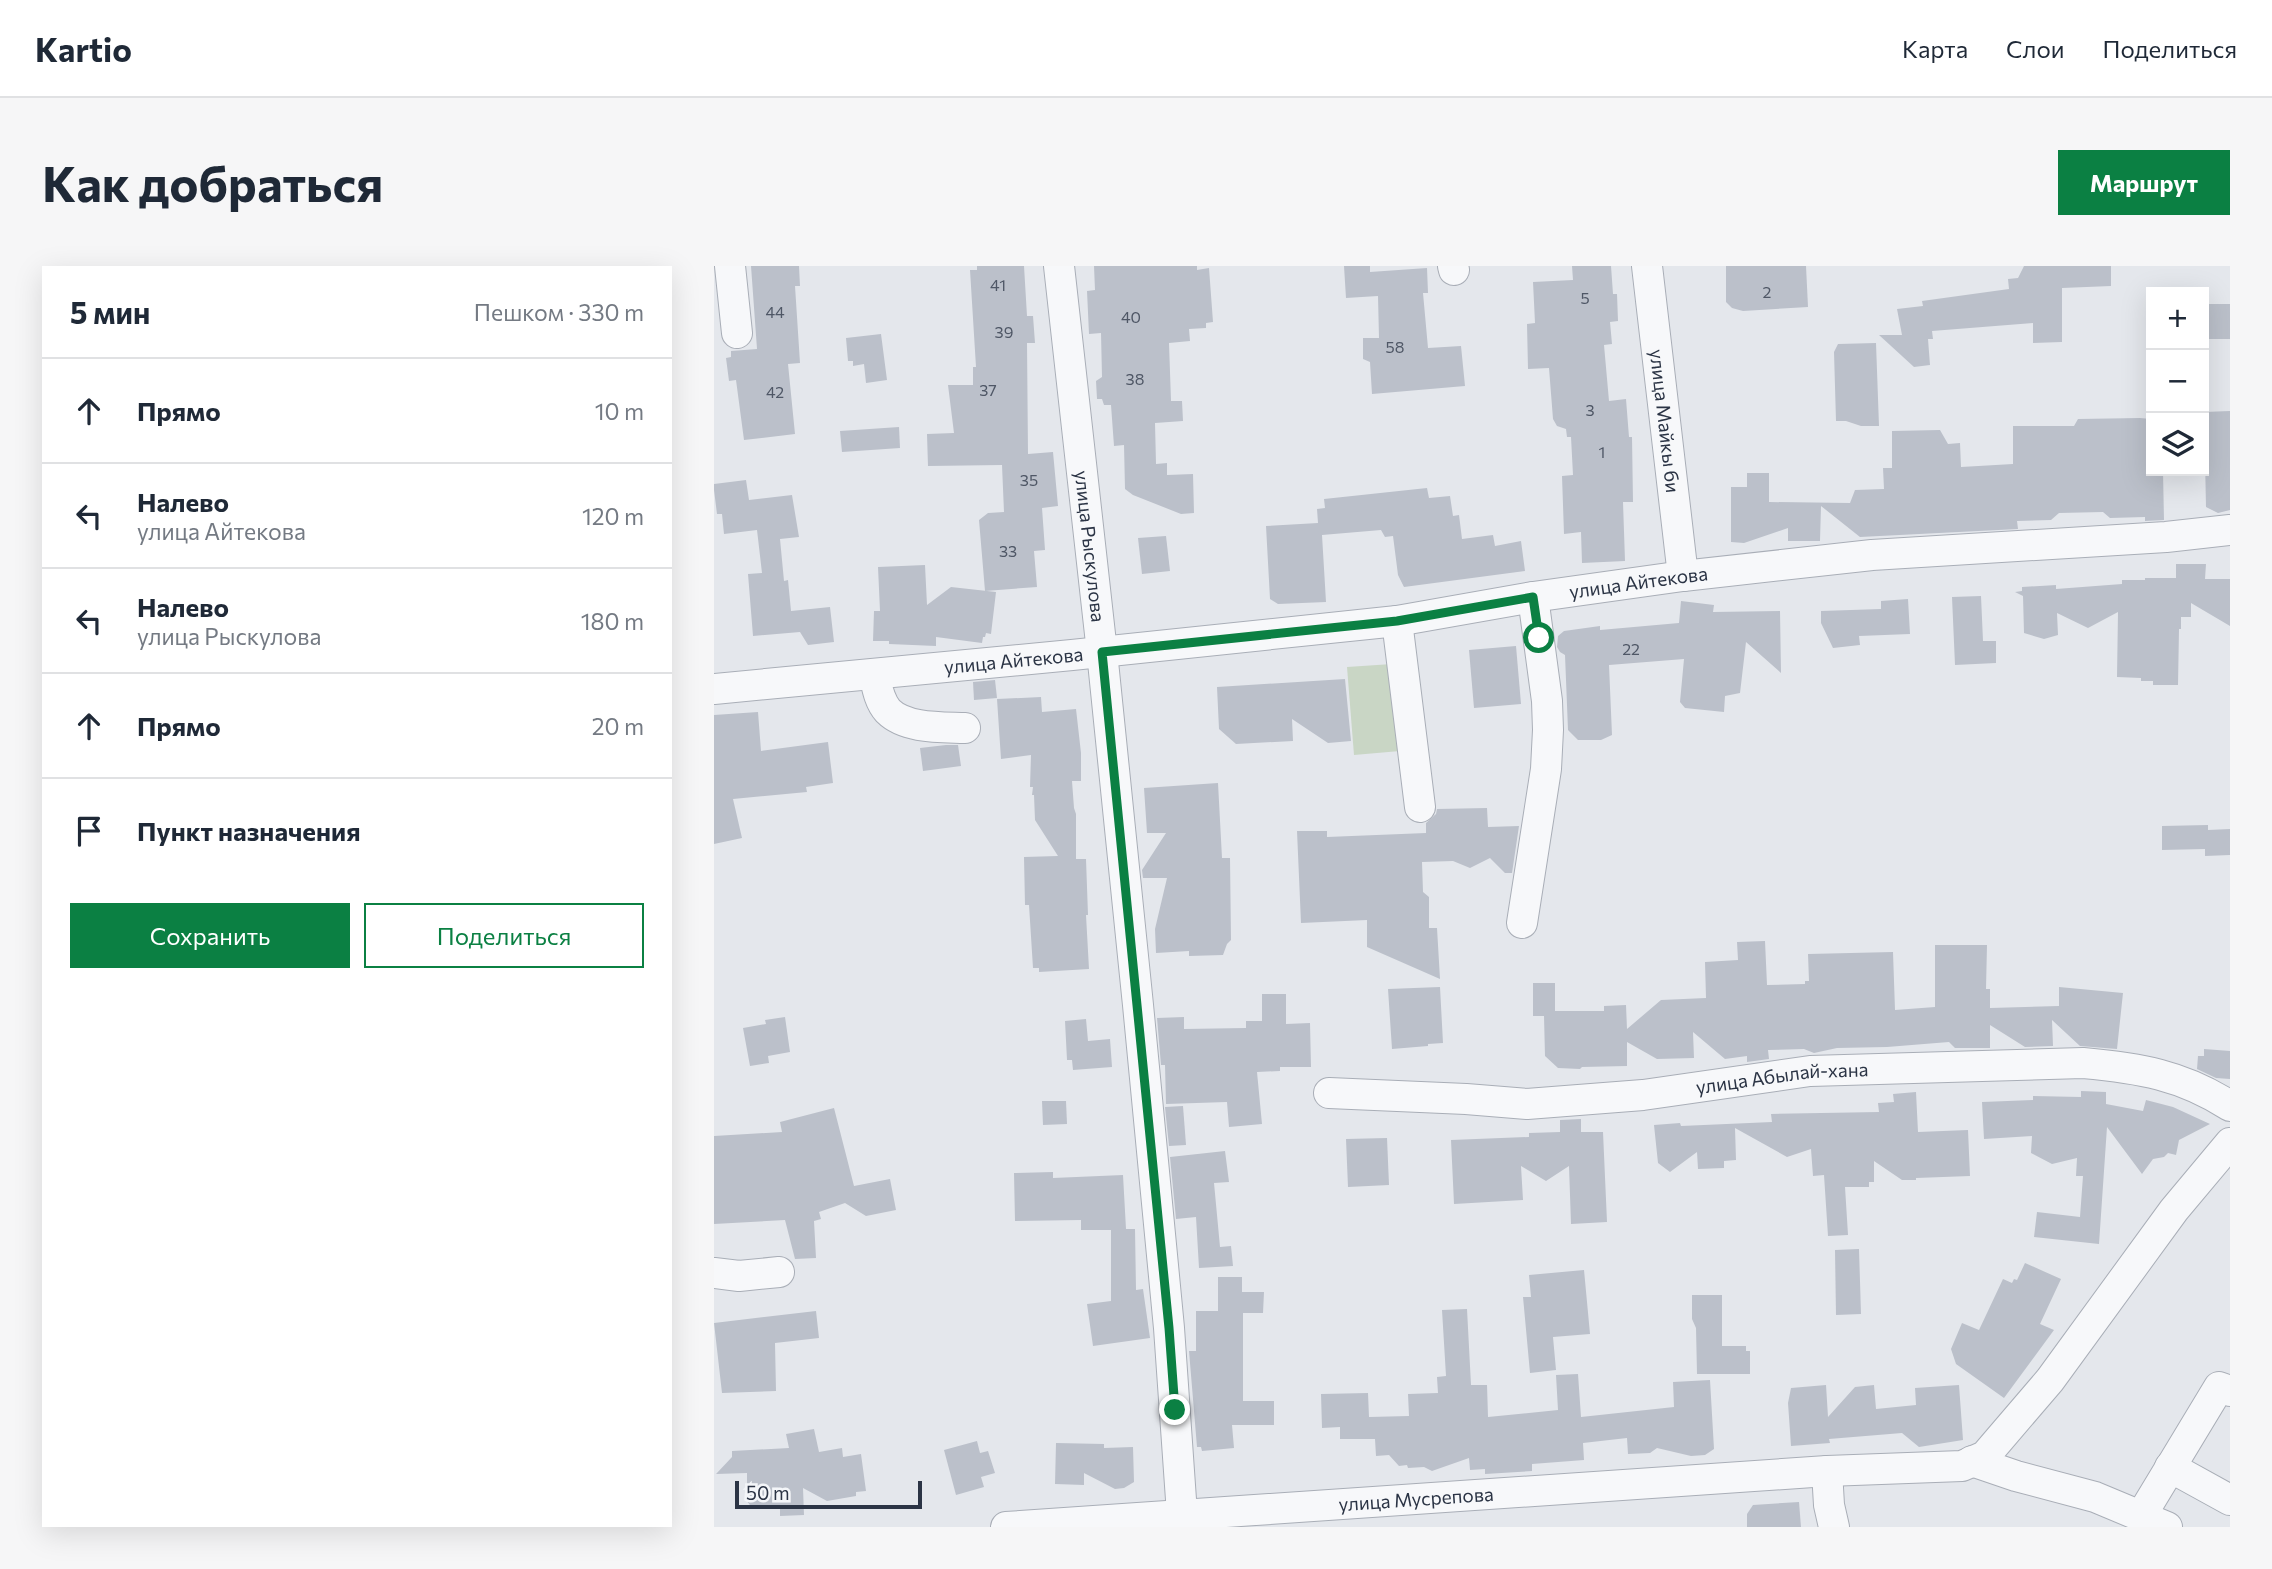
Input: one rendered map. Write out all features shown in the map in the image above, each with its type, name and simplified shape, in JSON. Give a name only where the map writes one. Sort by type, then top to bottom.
[{"type":"street","points":[[730,266],[737,333]]},
{"type":"street","name":"улица Рыскулова","points":[[1059,266],[1102,652],[1169,1328],[1182,1514]]},
{"type":"street","name":"улица Майкы би","points":[[1647,266],[1683,576]]},
{"type":"street","name":"улица Айтекова","points":[[714,690],[1397,621],[1533,597],[1683,576],[1872,555],[2166,537],[2230,530]]},
{"type":"street","points":[[1522,923],[1546,769],[1548,730],[1547,701],[1533,597]]},
{"type":"street","points":[[1397,621],[1420,807]]},
{"type":"street","points":[[874,674],[878,693],[888,711],[905,721],[965,728]]},
{"type":"street","name":"улица Абылай-хана","points":[[1329,1093],[1527,1104],[1643,1095],[1810,1071],[2071,1063],[2124,1067],[2165,1075],[2230,1105]]},
{"type":"street","points":[[1834,1527],[1829,1505],[1827,1471],[1962,1465],[1985,1456],[2050,1380],[2175,1210],[2230,1143]]},
{"type":"street","points":[[714,1273],[739,1276],[779,1272]]},
{"type":"street","points":[[1972,1461],[2095,1497],[2154,1522],[2170,1467],[2219,1387],[2230,1391]]},
{"type":"street","points":[[2170,1467],[2230,1500]]},
{"type":"street","name":"улица Мусрепова","points":[[1006,1527],[1182,1514],[1346,1516],[1827,1471]]},
{"type":"green space","points":[[1392,664],[1400,751],[1354,755],[1347,667]]},
{"type":"building","points":[[751,266],[799,266],[800,286],[795,286],[800,363],[788,364],[795,434],[744,440],[736,380],[729,381],[726,358],[731,357],[731,351],[757,349]]},
{"type":"building","points":[[977,266],[1024,266],[1027,316],[1033,316],[1035,343],[1027,343],[1028,454],[1053,452],[1058,506],[1042,508],[1045,550],[1034,551],[1037,587],[985,591],[979,520],[988,513],[1004,512],[1002,465],[928,466],[927,434],[954,433],[948,385],[973,385],[973,367],[976,367],[970,270],[977,270]]},
{"type":"building","points":[[1094,266],[1197,266],[1197,270],[1209,268],[1213,322],[1206,323],[1206,328],[1189,329],[1190,341],[1169,343],[1171,401],[1182,401],[1183,421],[1155,423],[1156,464],[1167,463],[1167,475],[1193,474],[1194,513],[1181,514],[1133,495],[1125,489],[1124,445],[1114,446],[1111,405],[1104,405],[1102,399],[1097,399],[1096,381],[1102,377],[1101,333],[1089,334],[1087,291],[1095,290]]},
{"type":"building","points":[[1344,266],[1370,266],[1370,272],[1427,268],[1428,293],[1423,293],[1428,348],[1461,346],[1465,386],[1372,394],[1370,362],[1363,359],[1363,338],[1379,338],[1378,296],[1346,298]]},
{"type":"building","points":[[1572,266],[1611,266],[1613,294],[1617,294],[1618,321],[1610,322],[1612,344],[1604,345],[1609,401],[1626,399],[1629,437],[1632,437],[1633,502],[1623,502],[1625,561],[1582,563],[1581,532],[1564,534],[1562,476],[1573,475],[1571,437],[1567,437],[1566,429],[1557,426],[1553,419],[1549,368],[1528,369],[1527,324],[1535,323],[1533,282],[1573,280]]},
{"type":"building","points":[[1726,266],[1806,266],[1808,307],[1743,311],[1732,308],[1726,302]]},
{"type":"building","points":[[2024,266],[2111,266],[2111,286],[2062,288],[2062,342],[2033,343],[2033,323],[1932,331],[1933,339],[1928,339],[1930,365],[1914,367],[1879,335],[1902,335],[1897,309],[1923,306],[1922,301],[2009,289],[2008,279],[2018,278]]},
{"type":"building","points":[[2209,304],[2230,304],[2230,339],[2209,339]]},
{"type":"building","points":[[881,334],[887,380],[866,383],[864,364],[853,366],[853,361],[848,361],[846,338]]},
{"type":"building","points":[[1876,343],[1879,426],[1836,421],[1834,352],[1838,344]]},
{"type":"building","points":[[2230,411],[2230,510],[2218,513],[2206,507],[2209,412]]},
{"type":"building","points":[[2078,419],[2146,419],[2146,476],[2163,476],[2164,520],[2145,521],[2145,517],[2110,518],[2103,512],[2059,513],[2051,520],[2017,521],[2018,529],[1860,537],[1821,506],[1820,541],[1788,541],[1788,528],[1744,543],[1731,542],[1731,487],[1747,487],[1747,473],[1769,473],[1769,502],[1850,503],[1855,490],[1884,489],[1883,468],[1892,468],[1892,431],[1940,430],[1948,444],[1960,443],[1961,467],[2013,464],[2013,426],[2074,426]]},
{"type":"building","points":[[899,427],[900,448],[842,452],[840,431]]},
{"type":"building","points":[[746,480],[749,500],[792,495],[799,537],[780,539],[784,581],[788,580],[791,611],[830,607],[834,642],[808,645],[800,632],[753,636],[748,574],[762,573],[757,530],[724,534],[722,514],[717,514],[714,490],[714,484]]},
{"type":"building","points":[[1427,488],[1429,498],[1450,496],[1453,516],[1459,515],[1462,539],[1493,535],[1495,546],[1521,541],[1525,571],[1404,587],[1398,575],[1393,536],[1385,537],[1381,530],[1322,535],[1326,602],[1278,604],[1270,599],[1266,526],[1318,523],[1317,509],[1325,508],[1324,499]]},
{"type":"building","points":[[1166,536],[1170,571],[1142,574],[1138,538]]},
{"type":"building","points":[[2176,564],[2206,564],[2205,579],[2230,579],[2230,626],[2191,603],[2191,617],[2181,617],[2178,685],[2153,685],[2153,681],[2141,681],[2141,678],[2117,677],[2118,612],[2088,628],[2057,613],[2058,635],[2044,639],[2024,633],[2023,596],[2015,592],[2022,591],[2022,587],[2056,585],[2056,589],[2122,584],[2122,580],[2176,578]]},
{"type":"building","points":[[925,565],[927,605],[951,587],[996,592],[991,634],[986,633],[982,643],[936,637],[936,646],[873,641],[874,611],[880,611],[878,567]]},
{"type":"building","points":[[1981,596],[1983,641],[1996,641],[1996,663],[1955,665],[1952,597]]},
{"type":"building","points":[[1908,599],[1910,634],[1859,636],[1860,645],[1833,648],[1821,623],[1821,611],[1881,609],[1881,601]]},
{"type":"building","points":[[1681,601],[1714,605],[1713,612],[1780,611],[1781,673],[1746,642],[1740,693],[1725,696],[1724,712],[1685,708],[1680,702],[1684,659],[1609,665],[1612,735],[1601,740],[1578,740],[1568,730],[1565,655],[1557,647],[1558,636],[1564,631],[1600,626],[1600,630],[1679,623]]},
{"type":"building","points":[[1516,646],[1521,704],[1474,708],[1469,650]]},
{"type":"building","points":[[1345,679],[1351,741],[1328,743],[1292,719],[1293,741],[1236,744],[1219,729],[1217,687]]},
{"type":"building","points":[[995,680],[997,698],[974,700],[973,682]]},
{"type":"building","points":[[1041,697],[1042,712],[1076,709],[1081,781],[1072,781],[1076,814],[1076,859],[1086,859],[1089,969],[1039,972],[1039,968],[1033,968],[1029,905],[1025,905],[1024,857],[1058,856],[1035,820],[1033,787],[1030,787],[1031,755],[1001,759],[997,699]]},
{"type":"building","points":[[758,712],[761,751],[828,742],[833,783],[806,787],[807,792],[733,799],[742,838],[714,844],[714,715]]},
{"type":"building","points":[[958,745],[961,766],[923,771],[920,748]]},
{"type":"building","points":[[1218,783],[1222,858],[1230,858],[1231,940],[1223,955],[1189,956],[1189,951],[1156,953],[1155,929],[1167,878],[1143,878],[1142,870],[1166,833],[1147,833],[1144,788]]},
{"type":"building","points":[[1487,808],[1488,827],[1519,826],[1512,873],[1505,873],[1490,858],[1470,868],[1453,861],[1422,862],[1423,892],[1429,897],[1429,928],[1437,928],[1440,979],[1367,947],[1367,920],[1301,923],[1297,831],[1327,831],[1327,837],[1426,833],[1426,823],[1436,814],[1437,809]]},
{"type":"building","points":[[2208,825],[2208,830],[2230,829],[2230,855],[2205,856],[2205,849],[2162,850],[2162,826]]},
{"type":"building","points":[[1765,941],[1767,985],[1805,984],[1805,981],[1809,981],[1808,954],[1893,952],[1895,1010],[1935,1007],[1935,945],[1987,945],[1986,989],[1990,989],[1990,1008],[2059,1006],[2059,987],[2123,993],[2117,1049],[2080,1046],[2052,1020],[2053,1046],[2025,1047],[1990,1025],[1990,1048],[1955,1048],[1949,1042],[1837,1048],[1814,1053],[1804,1049],[1768,1050],[1769,1059],[1747,1062],[1747,1056],[1725,1059],[1693,1032],[1694,1058],[1657,1059],[1627,1042],[1627,1066],[1558,1068],[1545,1056],[1544,1016],[1533,1016],[1533,983],[1555,983],[1555,1011],[1604,1011],[1604,1006],[1626,1005],[1627,1029],[1661,1000],[1706,998],[1705,962],[1738,960],[1737,942]]},
{"type":"building","points":[[1440,987],[1443,1043],[1392,1049],[1388,989]]},
{"type":"building","points":[[1262,994],[1286,994],[1286,1024],[1310,1023],[1311,1067],[1280,1067],[1280,1071],[1257,1072],[1262,1124],[1229,1127],[1227,1102],[1166,1104],[1165,1065],[1161,1065],[1157,1018],[1184,1017],[1184,1029],[1246,1028],[1246,1021],[1262,1021]]},
{"type":"building","points":[[785,1017],[790,1052],[768,1056],[769,1063],[750,1066],[743,1028],[766,1024],[765,1020]]},
{"type":"building","points":[[1086,1019],[1088,1041],[1110,1039],[1112,1067],[1073,1070],[1072,1060],[1067,1060],[1065,1021]]},
{"type":"building","points":[[2204,1049],[2230,1051],[2230,1079],[2216,1078],[2197,1069],[2198,1056],[2204,1056]]},
{"type":"building","points":[[2081,1091],[2106,1092],[2106,1104],[2143,1111],[2146,1100],[2173,1107],[2210,1124],[2179,1140],[2176,1155],[2168,1153],[2164,1157],[2153,1159],[2142,1174],[2107,1127],[2099,1244],[2034,1237],[2037,1212],[2080,1217],[2083,1176],[2076,1176],[2077,1158],[2052,1164],[2031,1153],[2032,1136],[1984,1139],[1982,1102],[2033,1100],[2033,1096],[2081,1097]]},
{"type":"building","points":[[1916,1092],[1918,1132],[1968,1130],[1970,1176],[1902,1180],[1874,1161],[1874,1182],[1869,1182],[1869,1187],[1845,1187],[1848,1235],[1828,1236],[1824,1175],[1813,1176],[1811,1149],[1787,1157],[1735,1128],[1736,1160],[1724,1161],[1724,1168],[1698,1169],[1697,1152],[1670,1172],[1658,1163],[1654,1125],[1772,1122],[1771,1114],[1879,1112],[1878,1103],[1894,1102],[1893,1094]]},
{"type":"building","points":[[1042,1101],[1066,1101],[1067,1124],[1043,1125]]},
{"type":"building","points":[[1183,1106],[1186,1145],[1169,1146],[1165,1107]]},
{"type":"building","points":[[834,1108],[854,1186],[890,1179],[896,1210],[866,1216],[845,1203],[819,1212],[821,1219],[814,1221],[816,1258],[795,1259],[785,1220],[714,1224],[714,1136],[782,1132],[780,1122]]},
{"type":"building","points":[[1581,1119],[1581,1132],[1603,1132],[1607,1222],[1571,1224],[1569,1166],[1546,1181],[1521,1166],[1523,1200],[1454,1204],[1451,1140],[1529,1137],[1529,1133],[1560,1132],[1560,1120]]},
{"type":"building","points":[[1387,1138],[1389,1185],[1348,1187],[1346,1139]]},
{"type":"building","points":[[1225,1151],[1229,1182],[1214,1183],[1220,1247],[1231,1246],[1233,1266],[1199,1268],[1196,1217],[1176,1219],[1170,1157]]},
{"type":"building","points":[[1053,1172],[1053,1178],[1123,1175],[1126,1229],[1135,1229],[1136,1290],[1143,1289],[1150,1338],[1093,1346],[1087,1304],[1111,1301],[1111,1230],[1081,1230],[1081,1220],[1015,1221],[1014,1173]]},
{"type":"building","points":[[1859,1249],[1861,1314],[1836,1315],[1835,1250]]},
{"type":"building","points":[[2025,1263],[2061,1279],[2040,1324],[2054,1330],[2004,1398],[1956,1364],[1951,1349],[1962,1323],[1979,1330],[2003,1279],[2012,1283],[2014,1279],[2017,1280]]},
{"type":"building","points":[[1584,1270],[1590,1334],[1553,1337],[1556,1370],[1530,1373],[1523,1297],[1531,1297],[1529,1275]]},
{"type":"building","points":[[1218,1277],[1242,1277],[1242,1292],[1264,1292],[1263,1313],[1243,1313],[1243,1401],[1274,1401],[1274,1425],[1232,1425],[1234,1448],[1202,1451],[1201,1447],[1197,1447],[1189,1351],[1196,1351],[1196,1311],[1218,1311]]},
{"type":"building","points":[[1692,1295],[1722,1295],[1722,1346],[1746,1346],[1746,1351],[1750,1351],[1750,1374],[1697,1374]]},
{"type":"building","points":[[1467,1309],[1471,1385],[1487,1385],[1488,1417],[1558,1410],[1556,1375],[1578,1374],[1581,1417],[1674,1407],[1673,1382],[1710,1380],[1714,1449],[1705,1455],[1691,1456],[1657,1448],[1650,1453],[1628,1454],[1627,1438],[1583,1443],[1584,1460],[1532,1464],[1532,1471],[1485,1474],[1485,1469],[1470,1470],[1469,1458],[1432,1471],[1424,1467],[1399,1466],[1389,1455],[1376,1456],[1375,1439],[1340,1439],[1340,1427],[1322,1428],[1321,1394],[1368,1393],[1369,1417],[1409,1416],[1408,1394],[1438,1393],[1437,1377],[1446,1376],[1442,1310]]},
{"type":"building","points":[[816,1311],[819,1338],[775,1343],[776,1391],[722,1393],[714,1323]]},
{"type":"building","points":[[1826,1385],[1828,1417],[1855,1387],[1874,1385],[1876,1409],[1916,1405],[1915,1388],[1959,1385],[1963,1440],[1919,1447],[1902,1433],[1829,1439],[1830,1443],[1791,1446],[1788,1403],[1791,1388]]},
{"type":"building","points":[[814,1429],[819,1452],[842,1448],[843,1457],[861,1454],[866,1491],[856,1492],[856,1496],[827,1501],[803,1488],[804,1515],[780,1516],[780,1507],[752,1508],[747,1501],[747,1473],[716,1474],[732,1457],[732,1451],[789,1448],[786,1434]]},
{"type":"building","points":[[977,1441],[980,1453],[988,1451],[995,1473],[981,1477],[984,1487],[956,1495],[944,1450]]},
{"type":"building","points":[[1056,1443],[1104,1444],[1104,1448],[1133,1447],[1134,1482],[1124,1488],[1115,1489],[1084,1473],[1084,1485],[1055,1484]]},
{"type":"building","points":[[1799,1502],[1801,1527],[1747,1527],[1747,1514],[1753,1505]]},
{"type":"route","points":[[1175,1410],[1102,652],[1397,621],[1533,597],[1539,638]]}]
